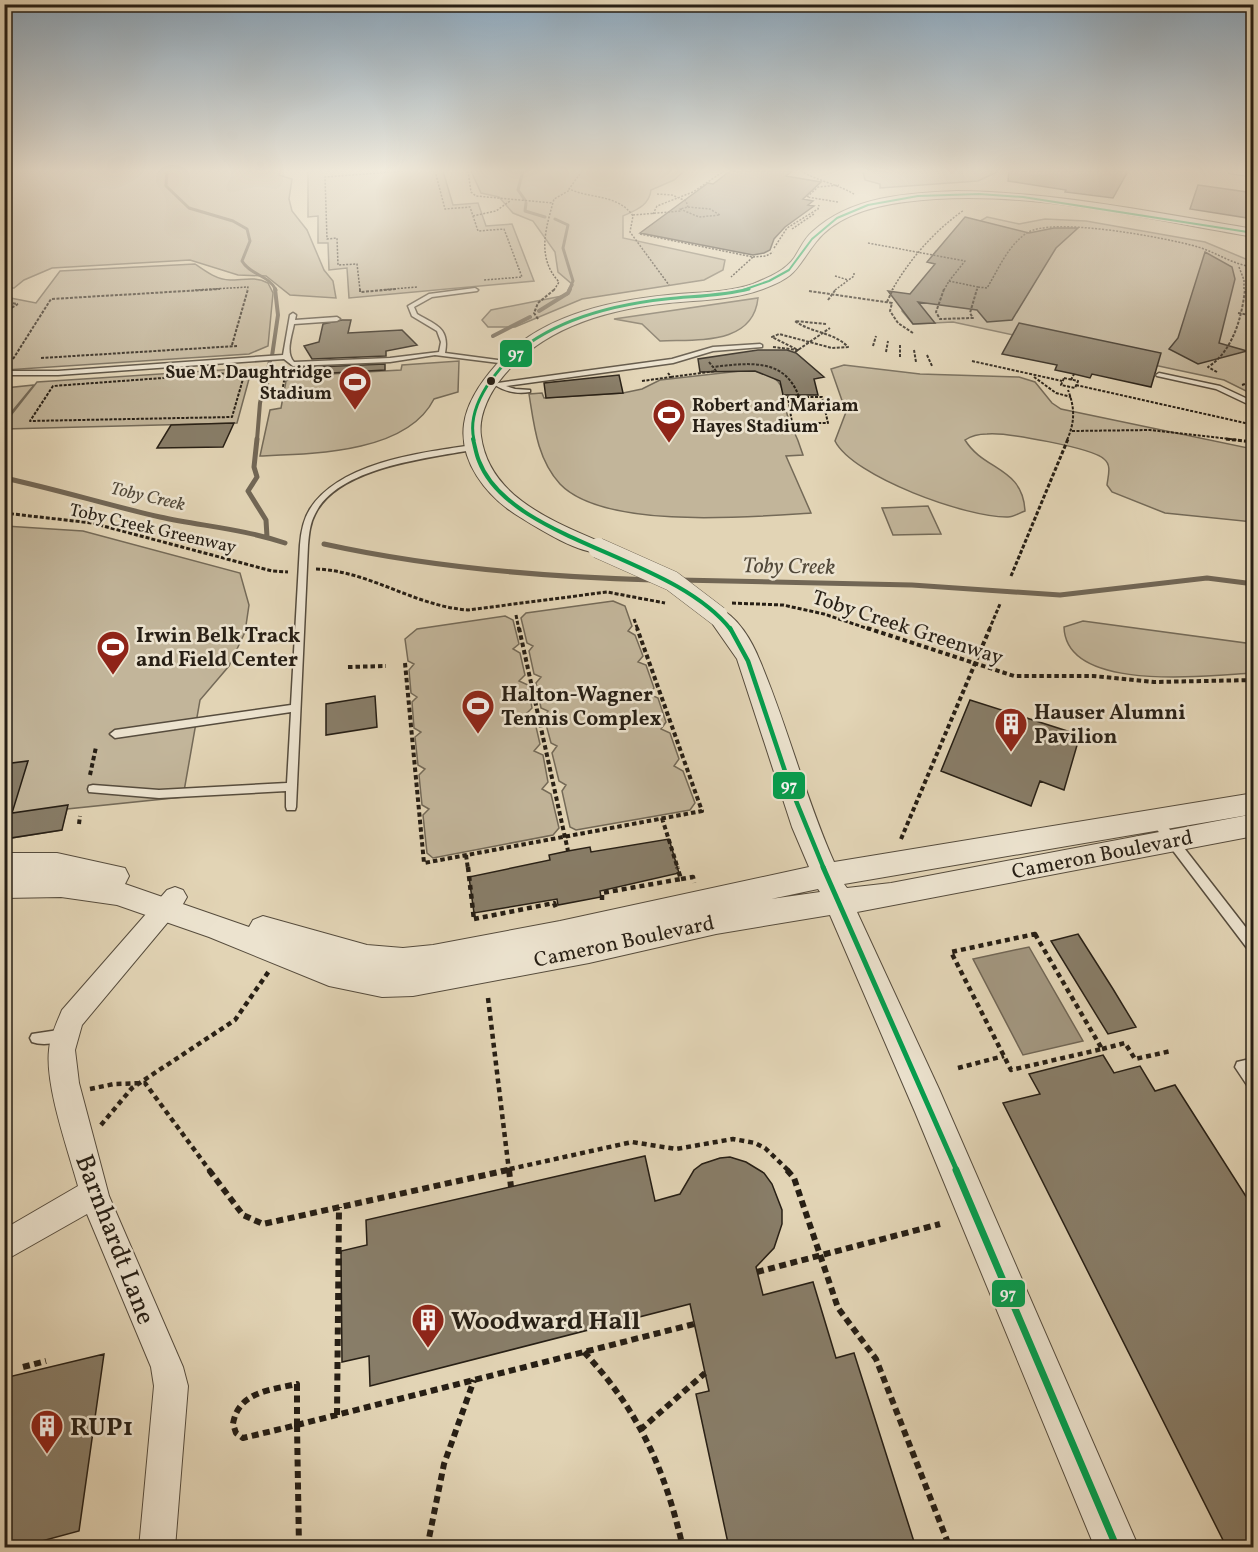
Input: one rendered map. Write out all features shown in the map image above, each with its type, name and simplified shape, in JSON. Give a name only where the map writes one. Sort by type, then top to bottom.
[{"type":"street","points":[[809,243],[795,264],[768,282],[732,293],[646,302],[591,315],[543,334],[505,363],[473,419],[474,447],[488,477],[514,504],[550,526],[672,581],[721,610],[748,659],[794,800],[927,1101],[1117,1548]]},
{"type":"street","name":"Cameron Boulevard","points":[[4,886],[61,885],[100,889],[170,903],[367,959],[418,961],[832,889],[891,895],[1164,830],[1254,803]]},
{"type":"street","name":"Cameron Boulevard","points":[[1164,830],[1254,825]]},
{"type":"street","name":"Cameron Boulevard","points":[[4,865],[38,864],[81,869],[119,877],[170,903],[329,972],[363,980],[402,983],[428,981],[590,950],[685,928],[784,909],[832,889]]},
{"type":"street","name":"Barnhardt Lane","points":[[157,1548],[171,1386],[167,1367],[94,1193],[65,1083],[62,1050],[51,1036],[71,1020],[83,1003],[170,903]]},
{"type":"street","points":[[4,1246],[94,1193]]},
{"type":"lane","points":[[442,353],[444,342],[440,330],[414,315],[411,306],[431,295],[475,290]]},
{"type":"lane","points":[[286,357],[292,319],[337,319]]},
{"type":"lane","points":[[494,385],[667,362],[702,352],[738,346],[760,346]]},
{"type":"lane","points":[[4,373],[58,373],[286,357],[293,364],[308,365],[394,360],[442,353],[505,363]]},
{"type":"lane","points":[[1159,375],[1218,387],[1254,405]]},
{"type":"lane","points":[[494,385],[514,391],[528,391]]},
{"type":"lane","points":[[291,807],[305,537],[314,508],[329,493],[362,475],[415,456],[474,447]]},
{"type":"lane","points":[[114,734],[296,708]]},
{"type":"lane","points":[[91,784],[159,794],[292,787]]},
{"type":"lane","points":[[1164,830],[1254,948]]},
{"type":"lane","points":[[1254,1064],[1242,1067],[1254,1083]]},
{"type":"path","points":[[337,243],[338,266],[357,264],[360,292],[427,286]]},
{"type":"path","points":[[482,280],[522,277],[509,243]]},
{"type":"path","points":[[545,243],[548,270],[558,281],[558,285],[540,300],[534,311],[545,322]]},
{"type":"path","points":[[637,243],[651,260],[656,272],[673,288]]},
{"type":"path","points":[[686,243],[753,257],[766,256],[773,252]]},
{"type":"path","points":[[774,248],[777,243]]},
{"type":"path","points":[[870,243],[964,261],[942,290],[936,312],[940,319],[973,318],[970,313],[978,287]]},
{"type":"path","points":[[887,302],[894,285],[928,243]]},
{"type":"path","points":[[949,281],[987,288],[1015,243]]},
{"type":"path","points":[[1181,243],[1222,255],[1239,267],[1245,283],[1230,346],[1215,364],[1208,367],[1224,376]]},
{"type":"path","points":[[766,256],[771,260]]},
{"type":"path","points":[[726,282],[753,257]]},
{"type":"path","points":[[1239,267],[1254,267]]},
{"type":"path","points":[[828,300],[838,286],[854,276],[854,272]]},
{"type":"path","points":[[836,276],[848,280]]},
{"type":"path","points":[[23,359],[11,360],[51,299],[248,286],[232,345],[34,358]]},
{"type":"path","points":[[809,291],[892,303],[890,311],[898,323],[914,333]]},
{"type":"path","points":[[4,302],[18,304],[4,312]]},
{"type":"path","points":[[1238,313],[1254,316]]},
{"type":"path","points":[[796,351],[776,341],[772,335],[786,335],[836,348],[848,347],[841,341],[801,327],[795,321],[805,320],[826,324]]},
{"type":"path","points":[[760,346],[796,351],[830,328]]},
{"type":"path","points":[[873,346],[876,336]]},
{"type":"path","points":[[886,352],[888,341]]},
{"type":"path","points":[[900,345],[900,357]]},
{"type":"path","points":[[914,350],[916,362]]},
{"type":"path","points":[[671,377],[716,371],[702,352]]},
{"type":"path","points":[[927,355],[932,366]]},
{"type":"path","points":[[972,361],[1030,375],[1062,381],[1064,378],[1078,381],[1076,385]]},
{"type":"path","points":[[713,367],[745,363],[773,368],[793,379],[799,397]]},
{"type":"path","points":[[285,368],[270,375],[266,393],[282,392],[284,381],[297,375]]},
{"type":"path","points":[[245,372],[232,417],[30,421],[53,386],[245,372]]},
{"type":"path","points":[[1071,380],[1074,374]]},
{"type":"path","points":[[1030,375],[1056,393],[1071,397]]},
{"type":"path","points":[[1062,381],[1061,385],[1075,388],[1076,385],[1254,425]]},
{"type":"path","points":[[1240,385],[1254,383]]},
{"type":"path","points":[[1011,576],[1075,420],[1068,390]]},
{"type":"path","points":[[788,397],[799,397],[822,398],[828,423],[792,423],[788,397]]},
{"type":"path","points":[[1071,431],[1150,430],[1254,442]]},
{"type":"path","name":"Toby Creek Greenway","points":[[4,513],[92,523],[272,571],[294,572]]},
{"type":"path","points":[[312,570],[353,572],[417,600],[450,610],[468,610],[607,592],[675,604]]},
{"type":"path","name":"Toby Creek Greenway","points":[[721,610],[771,603],[810,610],[1007,674],[1030,677],[1093,676],[1154,682],[1254,680]]},
{"type":"path","points":[[901,839],[1000,604]]},
{"type":"path","points":[[516,615],[568,851]]},
{"type":"path","points":[[405,663],[424,863],[702,811],[634,619]]},
{"type":"path","points":[[348,667],[386,666]]},
{"type":"path","points":[[91,784],[96,747]]},
{"type":"path","points":[[79,824],[80,816]]},
{"type":"path","points":[[596,902],[604,900],[602,893],[681,879],[662,818]]},
{"type":"path","points":[[466,855],[478,950]]},
{"type":"path","points":[[474,919],[554,903],[555,910],[563,908]]},
{"type":"path","points":[[1101,1048],[1035,934],[951,952],[1011,1070],[1125,1043],[1135,1059],[1171,1051]]},
{"type":"path","points":[[99,1128],[125,1094],[235,1020],[272,967]]},
{"type":"path","points":[[488,998],[511,1187]]},
{"type":"path","points":[[958,1068],[1004,1056]]},
{"type":"path","points":[[87,1090],[114,1084],[141,1082],[151,1088],[243,1215],[263,1224],[632,1142],[648,1141],[671,1149],[725,1138],[750,1140],[773,1153],[794,1178],[838,1308],[876,1359],[950,1548]]},
{"type":"path","points":[[337,1415],[339,1208]]},
{"type":"path","points":[[757,1272],[940,1224]]},
{"type":"path","points":[[299,1548],[297,1425],[297,1384],[249,1397],[239,1405],[233,1422],[236,1433],[243,1438],[297,1425],[337,1415],[694,1323]]},
{"type":"path","points":[[583,1352],[615,1386],[640,1431],[672,1502],[683,1548]]},
{"type":"path","points":[[23,1367],[46,1361]]},
{"type":"path","points":[[4,1371],[12,1370]]},
{"type":"path","points":[[640,1431],[705,1372]]},
{"type":"path","points":[[427,1548],[442,1473],[474,1380]]},
{"type":"shaded area","points":[[5,243],[313,243],[324,270],[333,281],[336,298],[290,295],[266,276],[238,275],[190,260],[52,268],[24,280],[14,288],[5,288]]},
{"type":"shaded area","points":[[328,243],[519,243],[534,281],[349,298],[347,268],[329,270]]},
{"type":"shaded area","points":[[549,243],[648,243],[725,260],[723,270],[704,280],[582,299],[515,327],[488,327],[482,320],[491,310],[567,295],[573,285],[558,272],[555,252]]},
{"type":"shaded area","points":[[967,243],[1208,243],[1253,262],[1253,392],[1250,393],[1224,380],[953,322],[913,324],[902,311],[905,300],[948,266],[930,259],[936,251],[960,256]]},
{"type":"shaded area","points":[[195,264],[220,278],[254,279],[268,283],[273,293],[268,346],[249,354],[5,370],[5,297],[36,303],[60,271]]},
{"type":"shaded area","points":[[758,298],[754,314],[746,325],[721,337],[660,341],[642,324],[614,319]]},
{"type":"shaded area","name":"Sue M. Daughtridge Stadium","points":[[459,361],[458,392],[434,399],[421,417],[403,430],[357,447],[306,454],[260,456],[270,410],[281,408],[286,381],[296,376],[401,370],[402,365]]},
{"type":"shaded area","points":[[844,365],[920,374],[1019,377],[1035,382],[1052,403],[1061,409],[1253,449],[1253,522],[1165,513],[1112,492],[1107,485],[1108,464],[1097,455],[1048,442],[997,434],[984,434],[965,440],[982,458],[1010,477],[1023,497],[1025,511],[1010,517],[990,515],[967,511],[913,493],[864,468],[846,455],[835,441],[846,412],[831,369]]},
{"type":"shaded area","points":[[252,368],[237,423],[5,429],[4,424],[37,382]]},
{"type":"shaded area","name":"Robert and Mariam Hayes Stadium","points":[[749,370],[764,373],[779,383],[787,415],[803,455],[786,456],[811,513],[717,518],[643,514],[609,508],[581,499],[560,484],[541,453],[529,394],[542,393],[544,398],[623,393],[642,389],[660,380]]},
{"type":"shaded area","points":[[34,385],[5,420],[5,388]]},
{"type":"shaded area","points":[[928,506],[941,534],[893,535],[882,508]]},
{"type":"shaded area","name":"Irwin Belk Track and Field Center","points":[[5,526],[83,531],[240,573],[249,605],[245,632],[229,666],[200,700],[183,797],[67,809],[61,830],[5,839]]},
{"type":"shaded area","name":"Halton-Wagner Tennis Complex","points":[[613,601],[625,606],[632,626],[628,631],[635,635],[643,656],[638,662],[646,665],[654,688],[649,694],[658,698],[666,722],[661,729],[670,733],[679,759],[674,766],[683,771],[695,803],[690,810],[576,830],[570,827],[562,791],[566,785],[559,781],[552,753],[557,746],[551,743],[544,717],[548,711],[541,708],[536,683],[541,677],[534,674],[529,651],[533,646],[527,643],[521,618],[526,613]]},
{"type":"shaded area","name":"Halton-Wagner Tennis Complex","points":[[505,616],[513,620],[519,644],[513,649],[520,653],[525,675],[519,681],[528,685],[532,708],[526,714],[534,718],[540,744],[534,751],[543,755],[548,782],[542,789],[551,794],[559,828],[553,835],[433,858],[427,853],[423,815],[429,809],[422,805],[419,775],[425,769],[418,765],[415,737],[421,732],[414,728],[412,702],[417,697],[411,693],[409,670],[414,664],[408,661],[405,639],[417,629]]},
{"type":"shaded area","points":[[1083,621],[1253,644],[1253,673],[1175,677],[1113,672],[1088,663],[1071,648],[1064,627]]},
{"type":"shaded area","points":[[1029,947],[1083,1041],[1023,1055],[973,959]]},
{"type":"building","points":[[694,243],[772,243],[770,250],[753,255]]},
{"type":"building","points":[[943,243],[1061,243],[1012,320],[987,322],[977,310],[918,302],[935,323],[913,324],[888,291],[910,294],[935,264],[927,262]]},
{"type":"building","points":[[1205,252],[1232,267],[1235,279],[1219,343],[1247,351],[1198,364],[1169,349],[1178,338]]},
{"type":"building","points":[[351,320],[348,333],[402,330],[417,345],[386,351],[386,356],[312,359],[304,346],[319,342],[323,324]]},
{"type":"building","points":[[1019,323],[1161,353],[1151,387],[1092,374],[1090,378],[1055,370],[1057,365],[1002,354]]},
{"type":"building","points":[[758,350],[787,350],[796,353],[824,377],[814,379],[818,395],[783,395],[780,381],[755,371],[700,372],[698,359]]},
{"type":"building","points":[[385,364],[385,370],[278,376],[294,368]]},
{"type":"building","points":[[619,375],[623,393],[546,398],[544,383]]},
{"type":"building","points":[[234,423],[223,447],[157,448],[171,425]]},
{"type":"building","points":[[375,696],[377,727],[326,735],[326,704]]},
{"type":"building","name":"Hauser Alumni Pavilion","points":[[970,700],[1080,735],[1064,790],[1040,781],[1031,806],[941,771]]},
{"type":"building","points":[[28,761],[12,813],[68,805],[62,830],[4,839],[4,764]]},
{"type":"building","points":[[669,839],[679,873],[600,891],[601,897],[558,905],[557,899],[474,913],[469,877],[550,860],[549,855],[568,851],[590,847],[591,852]]},
{"type":"building","points":[[1078,934],[1136,1027],[1108,1034],[1051,941]]},
{"type":"building","points":[[1103,1055],[1114,1073],[1140,1066],[1155,1091],[1175,1085],[1254,1209],[1254,1548],[1227,1548],[1003,1103],[1040,1094],[1029,1074]]},
{"type":"building","name":"Woodward Hall","points":[[645,1156],[655,1201],[680,1194],[694,1170],[702,1164],[720,1158],[730,1157],[746,1162],[764,1173],[772,1184],[782,1210],[782,1224],[774,1248],[756,1267],[763,1295],[813,1282],[836,1358],[854,1353],[916,1548],[729,1548],[696,1394],[709,1391],[690,1304],[370,1386],[369,1356],[342,1362],[341,1251],[367,1245],[366,1220]]},
{"type":"building","name":"RUP1","points":[[104,1354],[79,1531],[16,1548],[4,1548],[4,1378]]},
{"type":"waterway","points":[[249,243],[242,261],[245,266],[269,281],[276,290]]},
{"type":"waterway","points":[[564,243],[563,248],[573,281],[569,290]]},
{"type":"waterway","points":[[272,356],[278,315],[275,289]]},
{"type":"waterway","points":[[539,311],[568,293],[570,289]]},
{"type":"waterway","points":[[493,336],[530,317]]},
{"type":"waterway","points":[[257,440],[260,403],[270,361]]},
{"type":"waterway","points":[[257,439],[254,467],[257,477],[248,491],[266,520],[267,537]]},
{"type":"waterway","name":"Toby Creek","points":[[4,478],[160,517],[238,531],[285,543]]},
{"type":"waterway","name":"Toby Creek","points":[[324,544],[406,559],[488,570],[653,580]]},
{"type":"waterway","name":"Toby Creek","points":[[679,580],[912,585],[1060,595],[1207,578],[1254,584]]},
{"type":"transit line","name":"97","points":[[809,243],[789,270],[753,288],[620,306],[552,329],[531,341],[513,356],[487,386],[474,416],[472,433],[479,462],[495,487],[519,508],[548,526],[642,567],[686,590],[721,618],[740,643],[801,818],[925,1097],[1117,1548]]},
{"type":"place","name":"Sue M. Daughtridge Stadium","points":[[355,411]]},
{"type":"place","name":"Robert and Mariam Hayes Stadium","points":[[669,444]]},
{"type":"place","name":"Irwin Belk Track and Field Center","points":[[113,676]]},
{"type":"place","name":"Halton-Wagner Tennis Complex","points":[[478,735]]},
{"type":"place","name":"Hauser Alumni Pavilion","points":[[1011,753]]},
{"type":"place","name":"Woodward Hall","points":[[428,1349]]},
{"type":"place","name":"RUP1","points":[[47,1455]]}]
